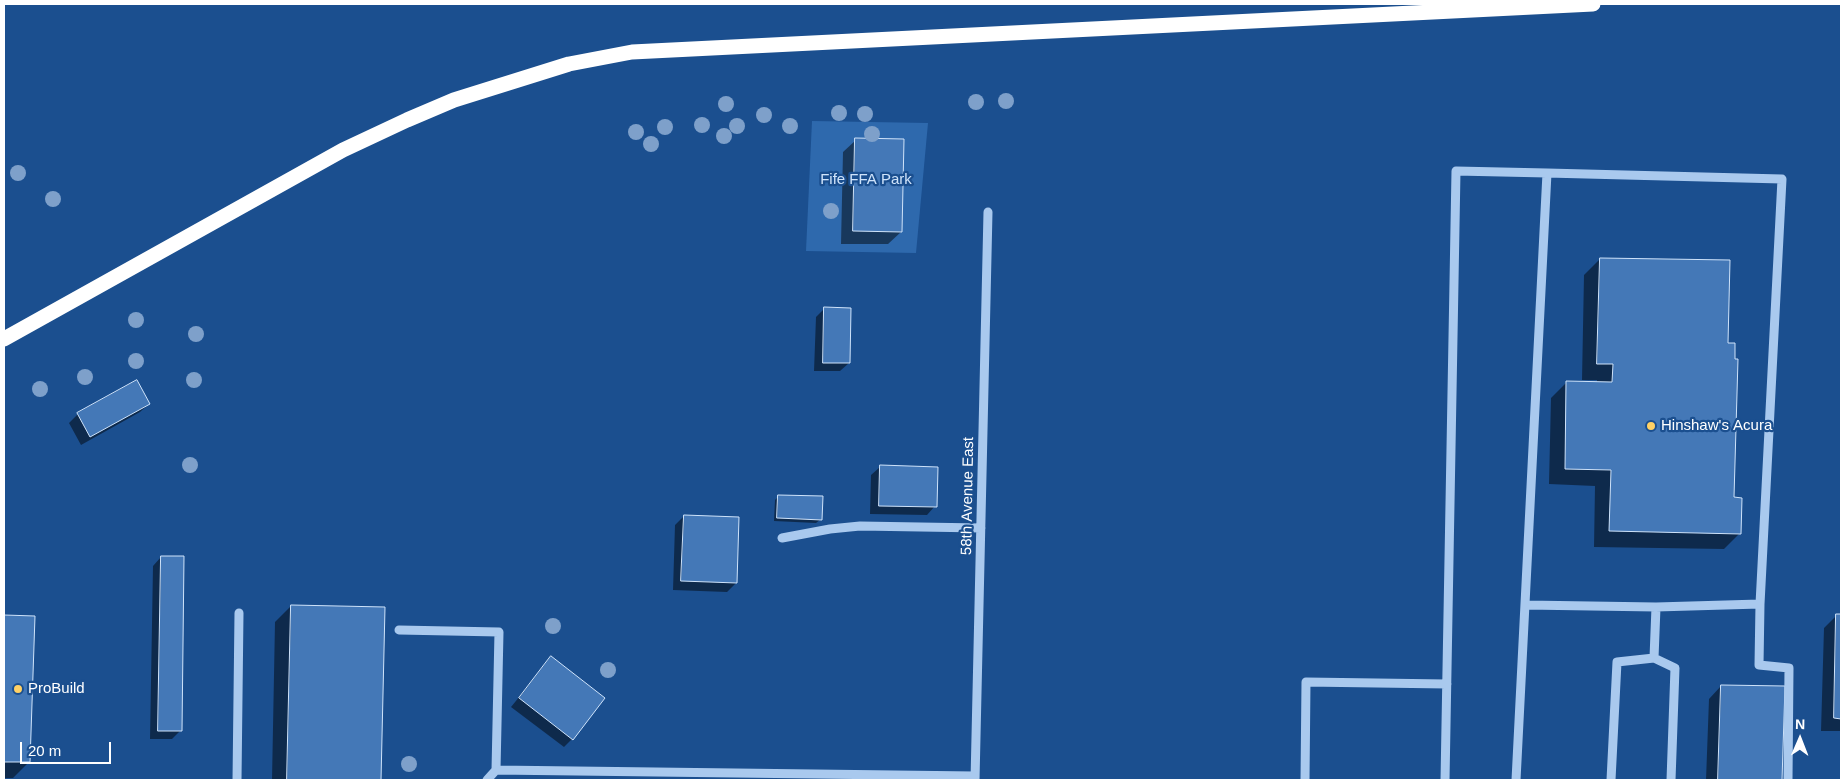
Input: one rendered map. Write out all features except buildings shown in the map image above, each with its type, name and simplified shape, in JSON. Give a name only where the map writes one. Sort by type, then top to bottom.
[{"type":"highway","points":[[4,339],[343,150],[454,100],[569,64],[632,52],[1593,4]]},
{"type":"street","points":[[1445,780],[1456,171],[1782,179],[1760,604],[1759,665],[1789,668],[1788,780]]},
{"type":"street","points":[[1516,780],[1547,173]]},
{"type":"street","name":"58th Avenue East","points":[[975,778],[988,212]]},
{"type":"street","points":[[782,538],[830,529],[860,526],[981,528]]},
{"type":"street","points":[[1526,605],[1656,607],[1760,604]]},
{"type":"street","points":[[1654,658],[1656,607]]},
{"type":"street","points":[[237,780],[239,613]]},
{"type":"street","points":[[399,630],[499,632],[496,770],[487,780]]},
{"type":"street","points":[[1610,780],[1617,662],[1654,658],[1675,668],[1671,780]]},
{"type":"street","points":[[1305,780],[1306,682],[1447,684]]},
{"type":"street","points":[[496,770],[975,778]]},
{"type":"green space","name":"Fife FFA Park","points":[[812,121],[928,123],[916,253],[806,251]]},
{"type":"place","name":"Hinshaw's Acura","points":[[1651,426]]},
{"type":"place","name":"ProBuild","points":[[18,689]]}]
